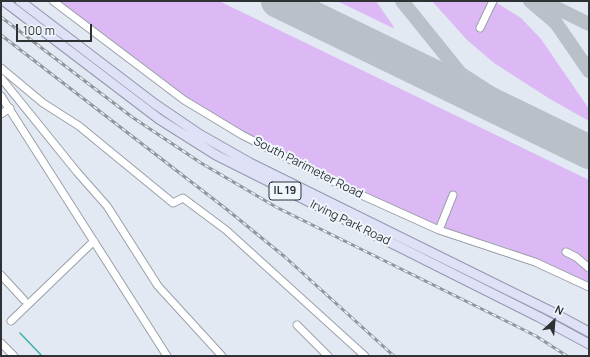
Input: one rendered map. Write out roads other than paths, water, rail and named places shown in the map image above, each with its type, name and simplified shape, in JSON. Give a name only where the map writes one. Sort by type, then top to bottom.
[{"type":"main road","name":"Irving Park Road","points":[[4,1],[110,83],[180,133],[235,166],[589,332]]},
{"type":"main road","name":"Irving Park Road","points":[[20,1],[116,75],[175,118],[250,163],[453,268],[589,344]]},
{"type":"street","name":"South Parimeter Road","points":[[53,1],[155,79],[208,115],[242,135],[348,189],[439,230],[535,262],[589,287]]},
{"type":"street","points":[[480,28],[493,1]]},
{"type":"street","points":[[1,68],[43,103],[79,126],[173,203],[183,198],[226,230],[366,356]]},
{"type":"street","points":[[110,83],[116,75]]},
{"type":"street","points":[[1,78],[77,172],[108,206],[158,286],[222,356]]},
{"type":"street","points":[[1,96],[167,356]]},
{"type":"street","points":[[1,114],[10,108]]},
{"type":"street","points":[[439,230],[453,195]]},
{"type":"street","points":[[11,321],[94,241]]},
{"type":"street","points":[[566,252],[576,257],[589,268]]},
{"type":"street","points":[[1,275],[24,300]]},
{"type":"street","points":[[297,325],[328,356]]},
{"type":"street","points":[[1,343],[14,356]]},
{"type":"waterway","points":[[20,333],[42,356]]},
{"type":"railway","points":[[1,17],[132,117],[201,163],[276,207],[536,336],[567,356]]},
{"type":"railway","points":[[1,35],[225,208],[285,257],[394,356]]}]
